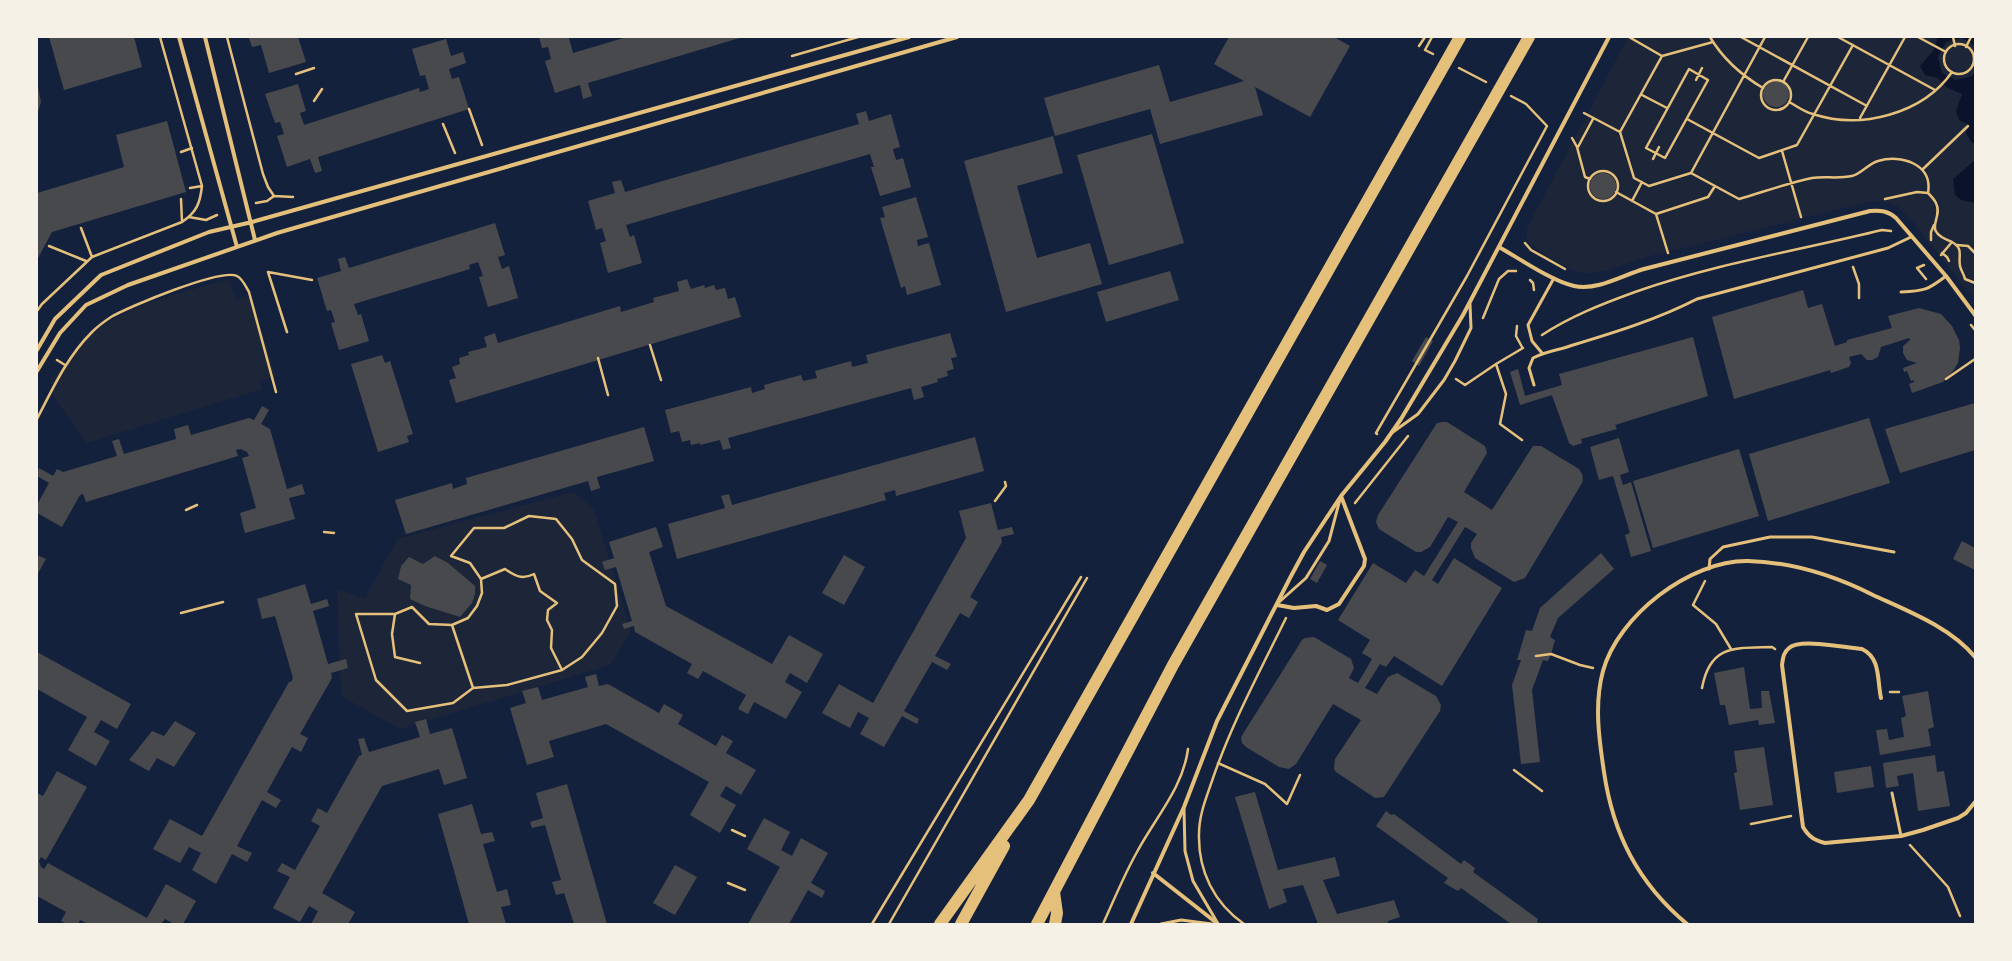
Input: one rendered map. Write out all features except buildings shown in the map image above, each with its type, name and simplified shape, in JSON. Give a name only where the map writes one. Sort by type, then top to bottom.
[{"type":"highway","points":[[961,924],[1029,800],[1460,37]]},
{"type":"highway","points":[[940,924],[1029,800],[1464,37]]},
{"type":"highway","points":[[1037,924],[1173,664],[1529,37]]},
{"type":"highway","points":[[1054,892],[1057,913],[1055,924]]},
{"type":"street","points":[[179,37],[237,247]]},
{"type":"street","points":[[205,37],[256,240]]},
{"type":"street","points":[[37,350],[55,319],[100,274],[209,232],[252,222],[908,37]]},
{"type":"street","points":[[37,371],[60,333],[86,305],[128,285],[256,240],[957,37]]},
{"type":"street","points":[[1131,924],[1184,807],[1217,721],[1304,552],[1341,496],[1385,442],[1470,302],[1609,37]]},
{"type":"street","points":[[1499,247],[1554,278],[1574,286],[1604,283],[1643,270],[1870,211],[1881,210],[1891,214],[1934,262],[1975,315]]},
{"type":"street","points":[[1277,605],[1291,608],[1316,606],[1327,610],[1334,607],[1339,604],[1364,566],[1365,559],[1341,496]]},
{"type":"street","points":[[1687,924],[1653,891],[1635,865],[1620,832],[1608,799],[1599,741],[1598,709],[1603,670],[1615,641],[1658,594],[1685,578],[1708,569],[1746,561],[1782,564],[1842,580],[1913,613],[1944,631],[1975,657]]},
{"type":"street","points":[[1881,698],[1875,660],[1870,653],[1862,649],[1799,643],[1789,648],[1784,654],[1782,665],[1803,827],[1807,835],[1814,840],[1825,843],[1902,836],[1958,818],[1966,813],[1975,802]]},
{"type":"street","points":[[1153,873],[1218,924]]},
{"type":"lane","points":[[1534,385],[1529,368],[1533,358],[1542,352],[1563,349],[1668,314],[1708,295],[1888,248],[1911,237]]},
{"type":"lane","points":[[1901,292],[1922,291],[1946,276]]},
{"type":"lane","points":[[1542,352],[1532,341],[1528,325],[1554,278]]},
{"type":"lane","points":[[1390,434],[1418,414],[1444,380],[1471,328],[1470,302]]},
{"type":"lane","points":[[1277,605],[1306,578],[1329,541],[1341,496]]},
{"type":"lane","points":[[1708,569],[1710,559],[1723,547],[1770,538],[1812,537],[1894,552]]},
{"type":"lane","points":[[1892,793],[1902,836]]},
{"type":"lane","points":[[1184,807],[1185,852],[1193,882],[1218,924]]},
{"type":"lane","points":[[1161,924],[1180,920],[1212,924]]},
{"type":"path","points":[[37,310],[86,261],[92,257],[182,222],[189,217],[200,203],[202,186],[160,37]]},
{"type":"path","points":[[227,37],[263,174],[268,187],[274,196]]},
{"type":"path","points":[[1419,46],[1425,37]]},
{"type":"path","points":[[1432,37],[1425,50],[1438,57]]},
{"type":"path","points":[[1629,37],[1635,38],[1662,56]]},
{"type":"path","points":[[1711,37],[1723,56],[1744,76],[1763,88]]},
{"type":"path","points":[[1741,37],[1867,106]]},
{"type":"path","points":[[1584,113],[1620,132],[1634,178],[1649,186],[1691,173],[1765,37]]},
{"type":"path","points":[[1783,82],[1808,37]]},
{"type":"path","points":[[1838,37],[1935,90]]},
{"type":"path","points":[[1860,119],[1905,37]]},
{"type":"path","points":[[1918,37],[1945,52]]},
{"type":"path","points":[[1953,37],[1955,46]]},
{"type":"path","points":[[1966,47],[1971,37]]},
{"type":"path","points":[[1620,132],[1642,95],[1662,56],[1713,42]]},
{"type":"path","points":[[1960,44],[1971,50],[1974,61],[1969,71],[1957,75],[1947,69],[1943,58],[1945,52],[1949,48],[1955,46],[1960,44]]},
{"type":"path","points":[[1687,119],[1759,158],[1797,145],[1853,45]]},
{"type":"path","points":[[1452,64],[1492,86]]},
{"type":"path","points":[[296,74],[314,68]]},
{"type":"path","points":[[1696,80],[1702,68]]},
{"type":"path","points":[[1689,69],[1708,80],[1665,158],[1646,148],[1667,108],[1689,69]]},
{"type":"path","points":[[1789,102],[1814,115],[1842,120],[1877,117],[1899,111],[1917,103],[1941,85],[1952,72]]},
{"type":"path","points":[[1777,79],[1788,85],[1792,96],[1786,106],[1775,110],[1764,105],[1761,93],[1763,88],[1766,83],[1777,79]]},
{"type":"path","points":[[314,101],[322,89]]},
{"type":"path","points":[[1409,435],[1396,450],[1376,433],[1467,276],[1547,126],[1526,104],[1506,93]]},
{"type":"path","points":[[1642,95],[1667,108]]},
{"type":"path","points":[[469,109],[483,148]]},
{"type":"path","points":[[1578,147],[1594,118]]},
{"type":"path","points":[[443,124],[456,155]]},
{"type":"path","points":[[1922,169],[1968,126]]},
{"type":"path","points":[[1572,138],[1578,147],[1585,177],[1590,179]]},
{"type":"path","points":[[1653,159],[1659,147]]},
{"type":"path","points":[[181,152],[192,148]]},
{"type":"path","points":[[1782,151],[1802,220]]},
{"type":"path","points":[[1691,173],[1739,200],[1812,178],[1839,178],[1854,176],[1876,162],[1890,158],[1902,159],[1922,169],[1928,180],[1928,193],[1937,204],[1938,211],[1934,225],[1937,232],[1943,239],[1957,245],[1961,251],[1960,266],[1965,279],[1975,283]]},
{"type":"path","points":[[1604,170],[1615,176],[1619,187],[1616,192],[1613,198],[1602,201],[1591,196],[1588,184],[1593,174],[1604,170]]},
{"type":"path","points":[[1632,201],[1642,182]]},
{"type":"path","points":[[190,188],[202,186]]},
{"type":"path","points":[[1656,214],[1708,197],[1715,186]]},
{"type":"path","points":[[1616,192],[1656,214],[1666,248]]},
{"type":"path","points":[[181,199],[182,222]]},
{"type":"path","points":[[81,228],[92,257]]},
{"type":"path","points":[[1450,384],[1454,378],[1465,385],[1553,327],[1594,307],[1675,278],[1882,230],[1894,232],[1900,241]]},
{"type":"path","points":[[1934,262],[1952,242]]},
{"type":"path","points":[[1957,245],[1968,246],[1975,253]]},
{"type":"path","points":[[49,246],[86,261]]},
{"type":"path","points":[[1480,323],[1499,279],[1508,271],[1518,271]]},
{"type":"path","points":[[1855,271],[1859,284],[1859,298]]},
{"type":"path","points":[[287,332],[268,272],[312,280]]},
{"type":"path","points":[[37,419],[70,357],[93,332],[111,317],[181,287],[228,274],[237,276],[243,281],[249,292],[276,392]]},
{"type":"path","points":[[1526,276],[1533,283],[1533,296]]},
{"type":"path","points":[[1518,324],[1516,336],[1522,348]]},
{"type":"path","points":[[650,345],[661,380]]},
{"type":"path","points":[[598,358],[608,395]]},
{"type":"path","points":[[1946,379],[1975,359]]},
{"type":"path","points":[[1496,364],[1506,394],[1500,424],[1522,440]]},
{"type":"path","points":[[995,501],[1006,486],[1005,482]]},
{"type":"path","points":[[186,510],[197,506]]},
{"type":"path","points":[[529,516],[556,519],[572,539],[582,560],[615,584],[617,606],[602,633],[582,657],[562,670],[507,685],[472,688],[453,703],[407,711],[376,680],[356,614],[395,614],[412,607],[429,624],[452,625],[468,618],[477,606],[482,593],[481,579],[470,563],[451,556],[474,528],[504,528],[529,516]]},
{"type":"path","points":[[324,532],[334,533]]},
{"type":"path","points":[[481,579],[505,569],[516,576],[526,578],[534,574],[540,591],[557,603],[548,610],[547,620],[552,630],[552,648],[562,670]]},
{"type":"path","points":[[872,924],[1081,577]]},
{"type":"path","points":[[889,924],[1087,578]]},
{"type":"path","points":[[1705,583],[1693,605],[1716,624],[1731,649]]},
{"type":"path","points":[[181,613],[223,602]]},
{"type":"path","points":[[1244,924],[1229,913],[1210,886],[1201,864],[1198,832],[1202,810],[1231,731],[1291,608]]},
{"type":"path","points":[[395,614],[392,634],[395,657],[420,664]]},
{"type":"path","points":[[452,625],[472,688]]},
{"type":"path","points":[[1702,688],[1705,673],[1711,662],[1720,654],[1731,649],[1772,647],[1784,654]]},
{"type":"path","points":[[1536,656],[1551,654],[1580,666]]},
{"type":"path","points":[[1103,924],[1136,853],[1158,815],[1175,790],[1186,763],[1188,749]]},
{"type":"path","points":[[1218,763],[1265,784],[1288,804],[1300,775]]},
{"type":"path","points":[[1514,770],[1542,791]]},
{"type":"path","points":[[1752,824],[1802,814]]},
{"type":"path","points":[[732,830],[745,836]]},
{"type":"path","points":[[1902,836],[1948,887],[1960,916]]},
{"type":"path","points":[[728,883],[745,890]]},
{"type":"shaded area","points":[[1628,37],[1975,37],[1975,300],[1912,221],[1897,206],[1885,202],[1871,201],[1646,257],[1600,272],[1584,273],[1578,271],[1553,260],[1537,249],[1526,240],[1527,228]]},
{"type":"shaded area","points":[[1936,37],[1975,37],[1975,46],[1962,38],[1946,42],[1938,57],[1942,73],[1956,80],[1972,76],[1975,71],[1975,143],[1972,143],[1966,133],[1969,125],[1959,120],[1956,111],[1962,94],[1946,87],[1938,78],[1925,75],[1920,66],[1933,51],[1937,40]]},
{"type":"shaded area","points":[[1975,160],[1975,203],[1961,200],[1955,195],[1953,179]]},
{"type":"shaded area","points":[[229,279],[236,300],[251,296],[276,377],[260,381],[262,389],[87,443],[53,396],[51,382],[86,339],[100,327],[131,310],[163,298]]},
{"type":"shaded area","points":[[573,492],[594,509],[631,632],[610,665],[400,729],[341,696],[337,589],[365,598],[397,539]]}]
